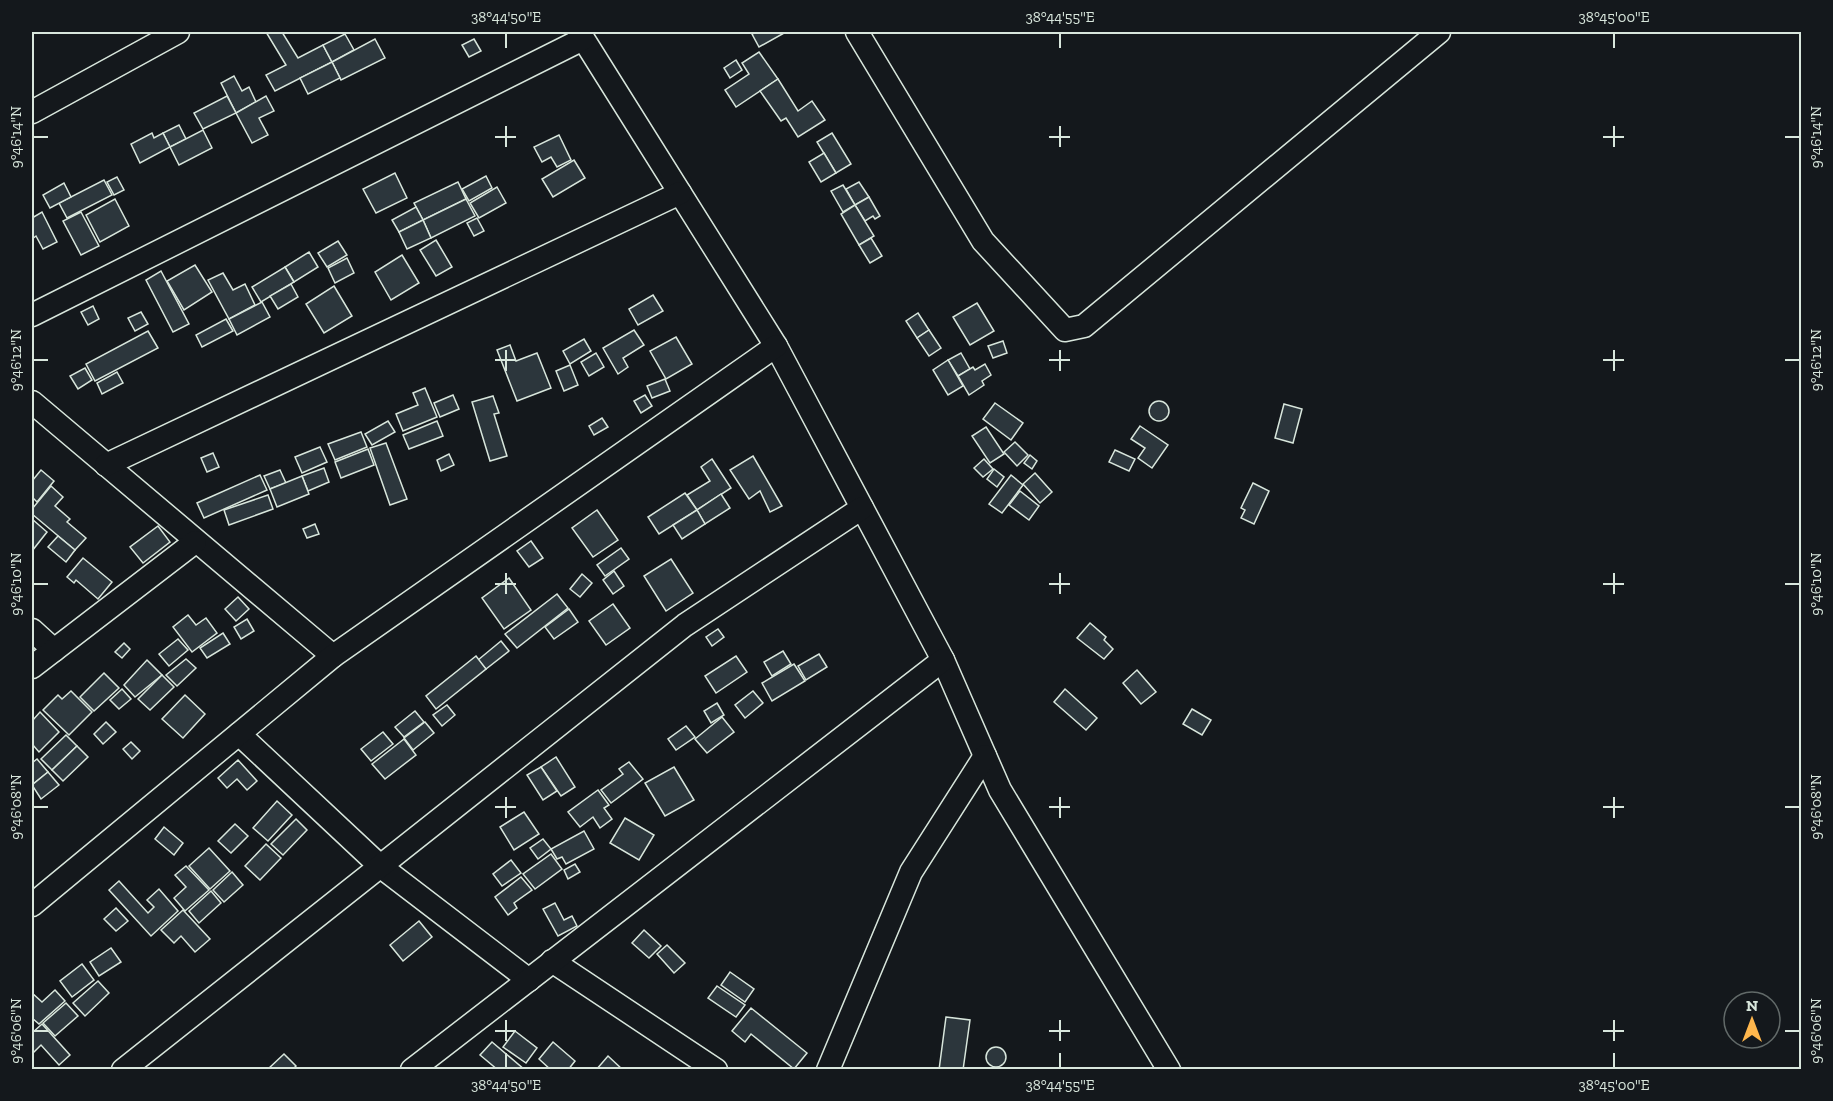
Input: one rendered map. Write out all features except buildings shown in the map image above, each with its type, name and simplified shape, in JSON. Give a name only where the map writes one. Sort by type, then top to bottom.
[{"type":"street","points":[[32,112],[178,32]]},
{"type":"street","points":[[857,32],[983,241],[1065,330],[1084,326],[1439,32]]},
{"type":"street","points":[[32,315],[581,35],[776,346],[943,660],[1000,790],[1169,1070]]},
{"type":"street","points":[[106,465],[680,193]]},
{"type":"street","points":[[32,905],[333,656],[776,346]]},
{"type":"street","points":[[32,402],[195,542],[333,656]]},
{"type":"street","points":[[123,1070],[685,625],[862,508]]},
{"type":"street","points":[[32,667],[195,542]]},
{"type":"street","points":[[32,630],[54,650]]},
{"type":"street","points":[[412,1070],[943,660]]},
{"type":"street","points":[[239,734],[380,866],[529,980]]},
{"type":"street","points":[[828,1070],[911,872],[985,756]]},
{"type":"street","points":[[552,961],[716,1070]]}]
